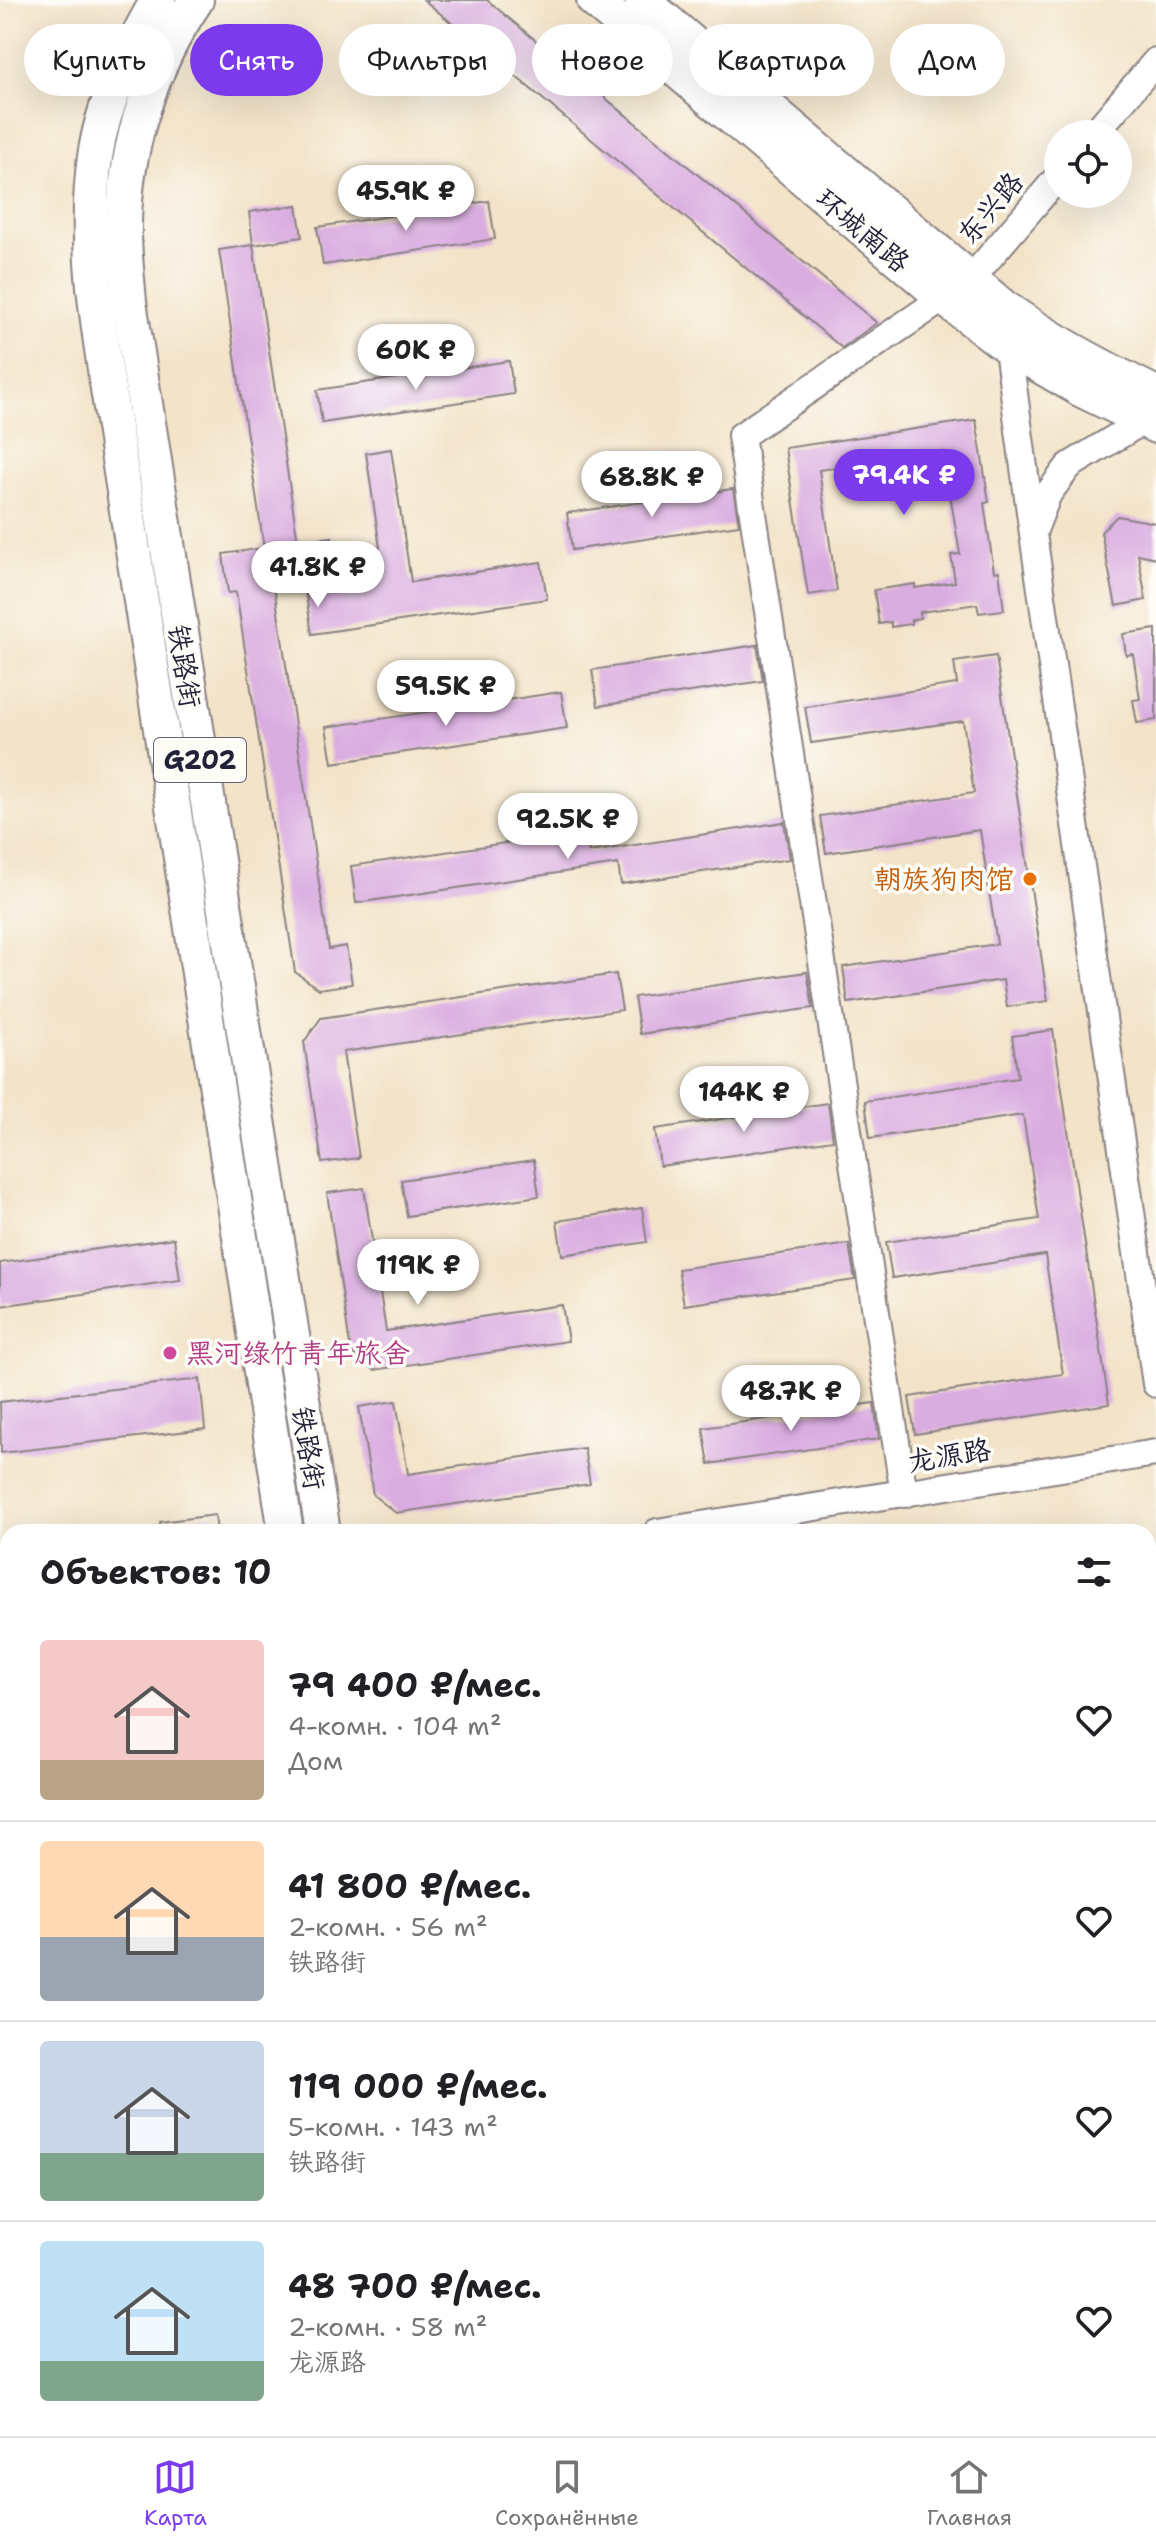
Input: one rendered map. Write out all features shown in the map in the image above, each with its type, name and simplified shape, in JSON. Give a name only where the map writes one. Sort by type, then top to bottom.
[{"type":"main road","name":"铁路街","points":[[158,0],[133,44],[108,102],[95,155],[90,218],[96,296],[285,1524]]},
{"type":"main road","name":"铁路街","points":[[196,0],[178,28],[149,88],[131,157],[124,221],[129,302],[322,1524]]},
{"type":"main road","name":"环城南路","points":[[594,0],[957,289],[1003,307],[1034,329],[1099,366],[1153,413]]},
{"type":"main road","name":"环城南路","points":[[642,0],[957,289],[1008,347],[1082,390],[1153,413]]},
{"type":"street","points":[[1106,120],[1156,61]]},
{"type":"street","name":"东兴路","points":[[904,1494],[741,436],[957,289],[1044,193]]},
{"type":"street","points":[[1003,307],[1156,1384]]},
{"type":"street","points":[[1033,534],[1048,494],[1069,466],[1153,413]]},
{"type":"street","name":"龙源路","points":[[709,1524],[1156,1453]]},
{"type":"building","points":[[424,0],[487,0],[516,24],[453,24]]},
{"type":"building","points":[[516,24],[532,37],[532,90],[516,77]]},
{"type":"building","points":[[539,96],[603,96],[877,323],[842,348]]},
{"type":"building","points":[[489,201],[495,239],[323,265],[317,227]]},
{"type":"building","points":[[297,205],[302,237],[253,245],[249,212]]},
{"type":"building","points":[[253,245],[298,542],[332,537],[335,555],[380,548],[366,453],[391,449],[411,582],[541,562],[547,599],[312,634],[304,582],[274,586],[329,949],[346,946],[352,984],[319,989],[295,972],[236,592],[228,593],[223,554],[264,548],[219,250]]},
{"type":"building","points":[[509,361],[514,394],[322,423],[317,390]]},
{"type":"building","points":[[976,420],[989,502],[984,503],[994,572],[999,571],[1004,610],[979,613],[977,604],[920,612],[920,618],[911,620],[911,624],[891,627],[891,622],[879,624],[874,590],[955,582],[951,555],[960,554],[943,452],[819,470],[837,591],[808,595],[785,448]]},
{"type":"building","points":[[733,489],[739,525],[572,550],[567,513]]},
{"type":"building","points":[[1117,516],[1156,523],[1156,558],[1138,554],[1146,600],[1116,606],[1101,532]]},
{"type":"building","points":[[1156,629],[1156,720],[1137,723],[1133,700],[1140,699],[1133,654],[1126,655],[1123,634]]},
{"type":"building","points":[[757,645],[763,681],[598,706],[592,670]]},
{"type":"building","points":[[996,656],[1048,1001],[1007,1007],[1003,980],[848,1003],[843,967],[997,944],[980,830],[826,853],[820,816],[974,793],[963,721],[811,743],[805,707],[957,684],[954,662]]},
{"type":"building","points":[[561,692],[567,728],[332,763],[326,727]]},
{"type":"building","points":[[784,822],[790,859],[621,884],[618,864],[356,903],[351,866],[586,831],[589,852]]},
{"type":"building","points":[[807,972],[813,1008],[640,1034],[634,997]]},
{"type":"building","points":[[616,974],[622,1010],[343,1052],[359,1158],[322,1163],[304,1042],[321,1018]]},
{"type":"building","points":[[1053,1030],[1109,1404],[915,1434],[909,1397],[1063,1374],[1045,1255],[892,1278],[886,1242],[1039,1219],[1023,1115],[870,1138],[865,1101],[1018,1078],[1012,1036]]},
{"type":"building","points":[[828,1103],[833,1140],[660,1166],[655,1129]]},
{"type":"building","points":[[534,1160],[539,1196],[407,1216],[401,1180]]},
{"type":"building","points":[[364,1188],[386,1331],[562,1305],[568,1341],[374,1370],[351,1352],[327,1193]]},
{"type":"building","points":[[642,1208],[647,1242],[562,1255],[557,1221]]},
{"type":"building","points":[[174,1238],[180,1280],[0,1306],[0,1263]]},
{"type":"building","points":[[849,1244],[855,1280],[684,1305],[678,1269]]},
{"type":"building","points":[[200,1379],[205,1429],[1,1453],[0,1402]]},
{"type":"building","points":[[396,1401],[408,1474],[584,1448],[590,1484],[396,1513],[373,1495],[359,1407]]},
{"type":"building","points":[[874,1403],[879,1439],[709,1464],[703,1428]]},
{"type":"building","points":[[215,1515],[216,1524],[160,1524]]},
{"type":"place","name":"朝族狗肉馆","points":[[1030,879]]},
{"type":"place","name":"黑河绿竹青年旅舍","points":[[170,1353]]}]
